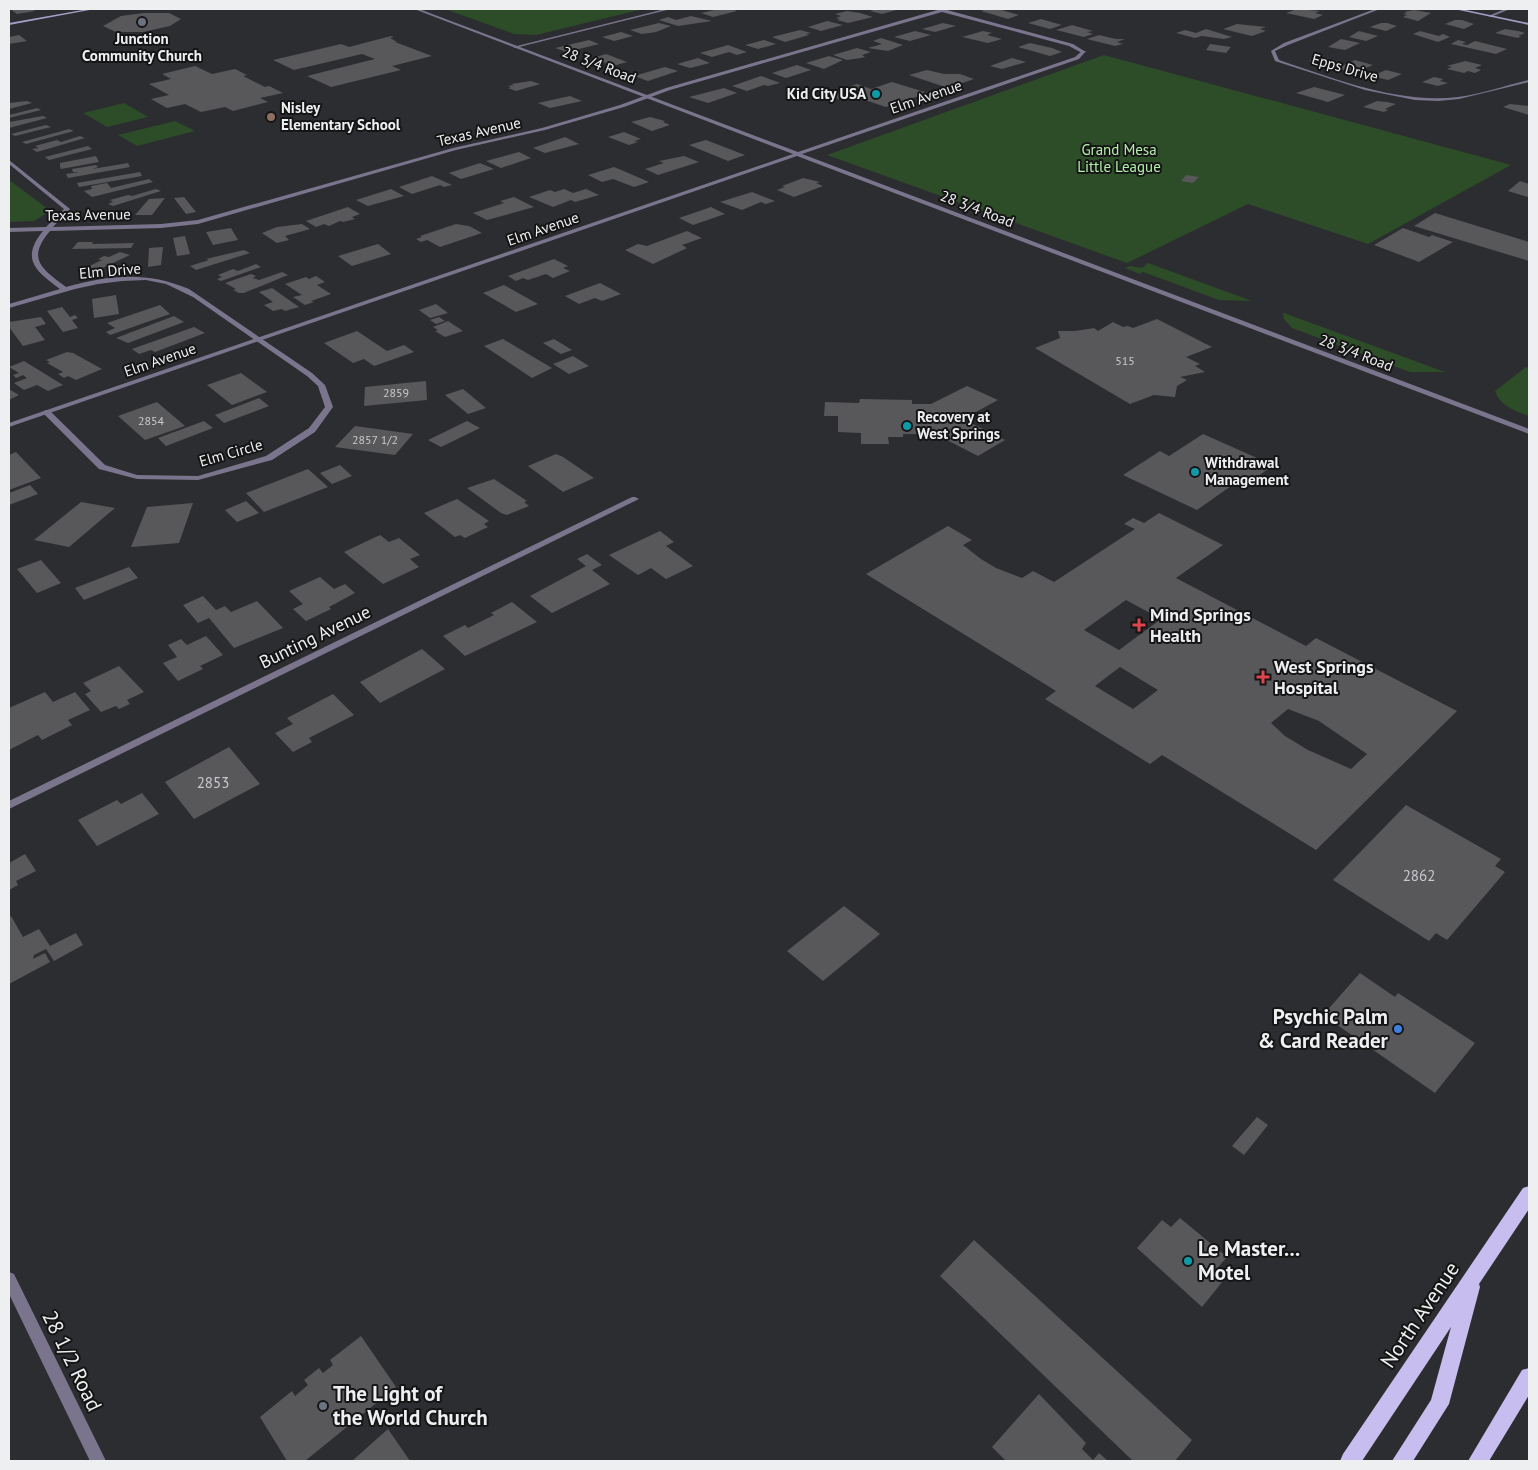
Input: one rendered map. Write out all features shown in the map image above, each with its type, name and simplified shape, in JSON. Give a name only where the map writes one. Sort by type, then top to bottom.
[{"type":"main road","points":[[9,24],[93,9]]},
{"type":"main road","points":[[1456,9],[1529,24]]},
{"type":"main road","name":"North Avenue","points":[[1350,1461],[1529,1194]]},
{"type":"main road","points":[[1402,1461],[1439,1404],[1474,1277]]},
{"type":"main road","points":[[1478,1461],[1529,1377]]},
{"type":"street","name":"28 3/4 Road","points":[[416,9],[1529,432]]},
{"type":"street","points":[[515,46],[669,9]]},
{"type":"street","name":"Elm Avenue","points":[[9,425],[1077,58],[1084,52],[1070,45],[942,9]]},
{"type":"street","name":"Texas Avenue","points":[[9,230],[162,226],[198,222],[455,149],[543,129],[942,9]]},
{"type":"street","name":"Epps Drive","points":[[1378,9],[1286,44],[1273,52],[1277,61],[1365,88],[1414,97],[1458,98],[1529,81]]},
{"type":"street","points":[[1490,16],[1508,9]]},
{"type":"street","points":[[9,162],[68,209],[48,229],[35,248],[34,256],[36,265],[42,272],[64,289]]},
{"type":"street","name":"Elm Drive","points":[[9,306],[64,289],[126,279],[158,280],[187,290],[229,321],[260,340]]},
{"type":"street","name":"Elm Circle","points":[[46,412],[102,467],[137,477],[198,478],[269,458],[312,430],[329,407],[320,384],[260,340]]},
{"type":"street","name":"Bunting Avenue","points":[[9,806],[635,499]]},
{"type":"street","name":"28 1/2 Road","points":[[9,1279],[98,1461]]},
{"type":"green space","points":[[445,9],[643,9],[536,35],[514,34]]},
{"type":"green space","name":"Grand Mesa Little League","points":[[1104,55],[1511,165],[1368,244],[1248,204],[1127,263],[827,155]]},
{"type":"green space","points":[[124,103],[148,117],[107,127],[83,113]]},
{"type":"green space","points":[[175,121],[195,131],[137,146],[118,135]]},
{"type":"green space","points":[[9,180],[48,209],[47,213],[34,221],[9,222]]},
{"type":"green space","points":[[1148,263],[1252,301],[1219,300],[1143,272],[1140,274],[1125,268],[1130,266],[1142,268]]},
{"type":"green space","points":[[1283,313],[1445,372],[1410,372],[1292,328],[1284,319]]},
{"type":"green space","points":[[1526,367],[1529,368],[1529,416],[1513,410],[1504,404],[1500,401],[1495,391]]},
{"type":"building","points":[[10,9],[32,9],[35,11],[17,14]]},
{"type":"building","points":[[719,9],[737,11],[713,17],[701,13]]},
{"type":"building","points":[[877,9],[900,9],[882,14],[870,11]]},
{"type":"building","points":[[998,9],[1019,15],[1008,19],[981,11]]},
{"type":"building","points":[[1297,9],[1320,11],[1315,13],[1323,15],[1314,19],[1286,13]]},
{"type":"building","points":[[1414,10],[1431,13],[1418,21],[1403,17],[1407,15],[1403,14],[1407,13],[1404,12]]},
{"type":"building","points":[[847,11],[873,17],[848,23],[837,20],[840,19],[836,18],[841,16],[835,14]]},
{"type":"building","name":"Junction Community Church","points":[[143,13],[169,13],[181,19],[170,26],[143,32],[116,32],[103,26],[121,16]]},
{"type":"building","points":[[691,16],[712,21],[678,26],[659,20],[668,17],[676,20]]},
{"type":"building","points":[[1041,19],[1062,25],[1050,29],[1028,23]]},
{"type":"building","points":[[1455,20],[1474,24],[1464,29],[1445,24]]},
{"type":"building","points":[[827,21],[843,25],[821,31],[808,27]]},
{"type":"building","points":[[659,23],[671,26],[656,32],[642,34],[630,30]]},
{"type":"building","points":[[943,23],[956,26],[935,32],[922,29]]},
{"type":"building","points":[[1381,23],[1397,26],[1386,31],[1370,27]]},
{"type":"building","points":[[1237,24],[1266,27],[1260,29],[1266,31],[1252,36],[1223,29]]},
{"type":"building","points":[[1072,25],[1093,31],[1087,32],[1093,34],[1084,37],[1056,30]]},
{"type":"building","points":[[1206,29],[1232,37],[1224,39],[1202,36],[1195,38],[1176,33],[1185,30],[1196,33]]},
{"type":"building","points":[[1505,29],[1525,33],[1518,36],[1521,36],[1518,38],[1495,33]]},
{"type":"building","points":[[800,30],[811,33],[785,42],[772,37]]},
{"type":"building","points":[[915,31],[931,35],[910,41],[894,37]]},
{"type":"building","points":[[983,31],[992,33],[987,35],[1002,39],[988,43],[962,37]]},
{"type":"building","points":[[1359,31],[1378,36],[1366,41],[1349,37]]},
{"type":"building","points":[[1420,31],[1439,36],[1443,34],[1450,37],[1438,42],[1413,34]]},
{"type":"building","points":[[621,32],[633,36],[614,41],[602,37]]},
{"type":"building","points":[[19,35],[27,41],[9,44],[9,37]]},
{"type":"building","points":[[1099,35],[1125,39],[1117,42],[1123,44],[1115,46],[1087,39]]},
{"type":"building","points":[[391,36],[394,37],[390,38],[397,42],[395,42],[432,56],[392,66],[401,70],[331,87],[307,76],[375,59],[362,54],[294,70],[273,60],[341,44],[349,47]]},
{"type":"building","points":[[881,38],[903,45],[888,51],[868,48],[882,44],[873,41]]},
{"type":"building","points":[[1341,39],[1360,43],[1345,50],[1328,47]]},
{"type":"building","points":[[589,40],[599,44],[567,52],[555,48]]},
{"type":"building","points":[[764,40],[776,44],[758,49],[745,45]]},
{"type":"building","points":[[1458,40],[1466,42],[1462,44],[1467,45],[1475,41],[1507,49],[1496,54],[1451,44]]},
{"type":"building","points":[[1030,43],[1062,52],[1050,56],[1018,47]]},
{"type":"building","points":[[1210,44],[1231,47],[1226,53],[1206,50]]},
{"type":"building","points":[[728,45],[747,52],[737,55],[729,52],[712,57],[700,53]]},
{"type":"building","points":[[857,48],[871,52],[862,55],[865,57],[847,60],[833,55]]},
{"type":"building","points":[[606,54],[627,62],[613,66],[593,58]]},
{"type":"building","points":[[829,56],[843,60],[824,69],[806,63]]},
{"type":"building","points":[[1319,56],[1332,61],[1325,65],[1309,61]]},
{"type":"building","points":[[698,58],[710,63],[690,68],[677,64]]},
{"type":"building","points":[[1012,58],[1026,62],[1002,69],[990,66]]},
{"type":"building","points":[[1355,60],[1373,65],[1354,73],[1337,68]]},
{"type":"building","points":[[1465,61],[1482,65],[1475,68],[1481,70],[1475,73],[1468,71],[1464,73],[1447,69],[1452,67],[1447,66]]},
{"type":"building","points":[[797,65],[811,70],[786,78],[772,73]]},
{"type":"building","points":[[195,66],[212,74],[235,69],[247,75],[243,76],[265,87],[269,86],[283,93],[260,98],[268,102],[233,111],[225,107],[201,112],[185,104],[167,108],[151,99],[169,95],[149,84],[171,79],[162,74]]},
{"type":"building","points":[[665,67],[678,71],[648,81],[634,76]]},
{"type":"building","points":[[927,70],[944,74],[960,74],[974,79],[948,88],[909,75]]},
{"type":"building","points":[[1386,70],[1402,74],[1388,80],[1372,76]]},
{"type":"building","points":[[761,76],[780,83],[764,85],[747,91],[732,86]]},
{"type":"building","points":[[1434,77],[1443,79],[1440,81],[1448,83],[1438,86],[1422,82]]},
{"type":"building","points":[[531,81],[540,84],[516,91],[508,88],[511,88],[508,86],[514,85],[511,84]]},
{"type":"building","name":"Kid City USA","points":[[892,82],[928,93],[886,107],[850,95],[838,99],[824,95],[857,84],[871,89]]},
{"type":"building","points":[[1314,87],[1345,95],[1328,102],[1296,93]]},
{"type":"building","points":[[724,88],[737,93],[708,103],[689,97]]},
{"type":"building","points":[[570,96],[582,101],[550,108],[538,103]]},
{"type":"building","points":[[27,101],[32,103],[9,109],[9,103]]},
{"type":"building","points":[[1377,101],[1396,104],[1385,109],[1388,110],[1384,112],[1363,107]]},
{"type":"building","points":[[1510,104],[1529,106],[1529,115],[1503,107]]},
{"type":"building","points":[[37,108],[41,110],[9,118],[9,115]]},
{"type":"building","points":[[43,116],[47,118],[9,128],[9,122]]},
{"type":"building","points":[[650,117],[665,121],[663,122],[670,125],[652,131],[631,122]]},
{"type":"building","points":[[46,125],[51,127],[15,136],[11,134]]},
{"type":"building","points":[[69,129],[74,131],[26,144],[22,142]]},
{"type":"building","points":[[624,132],[641,139],[629,145],[608,137]]},
{"type":"building","points":[[80,136],[85,138],[37,152],[32,149],[39,148],[35,146],[57,140],[61,142]]},
{"type":"building","points":[[565,137],[579,144],[545,153],[533,148]]},
{"type":"building","points":[[706,140],[745,155],[728,161],[689,145]]},
{"type":"building","points":[[88,146],[92,149],[49,160],[45,157]]},
{"type":"building","points":[[519,152],[531,158],[501,168],[486,161]]},
{"type":"building","points":[[96,156],[99,162],[61,169],[60,166],[60,163]]},
{"type":"building","points":[[684,156],[699,162],[658,175],[645,169],[664,163],[659,161]]},
{"type":"building","points":[[128,163],[130,167],[68,178],[66,174],[79,172],[73,172],[72,169],[96,165],[98,167],[92,169]]},
{"type":"building","points":[[480,163],[494,169],[461,179],[449,173]]},
{"type":"building","points":[[614,167],[649,182],[634,187],[613,179],[602,182],[588,175]]},
{"type":"building","points":[[140,172],[142,176],[79,187],[77,183]]},
{"type":"building","points":[[1186,175],[1199,177],[1193,183],[1181,181]]},
{"type":"building","points":[[432,176],[452,185],[444,187],[440,185],[412,194],[399,187]]},
{"type":"building","points":[[803,178],[820,182],[816,183],[823,186],[794,197],[777,190],[785,187],[782,186]]},
{"type":"building","points":[[149,179],[153,182],[92,197],[84,191],[92,189],[91,186],[107,183],[111,188]]},
{"type":"building","points":[[1520,181],[1529,184],[1528,197],[1508,191]]},
{"type":"building","points":[[156,189],[161,191],[113,206],[108,204],[113,202],[110,200]]},
{"type":"building","points":[[391,189],[404,196],[368,206],[356,200]]},
{"type":"building","points":[[564,189],[573,193],[586,189],[599,195],[575,202],[571,200],[553,207],[529,197],[550,190],[555,192]]},
{"type":"building","points":[[752,192],[775,201],[766,204],[761,202],[742,210],[720,202]]},
{"type":"building","points":[[184,197],[196,212],[186,214],[174,198]]},
{"type":"building","points":[[514,197],[534,207],[487,220],[473,213],[504,203],[500,201]]},
{"type":"building","points":[[165,198],[152,215],[135,215],[149,199]]},
{"type":"building","points":[[348,207],[360,214],[352,217],[355,219],[340,221],[329,226],[324,224],[316,227],[306,221]]},
{"type":"building","points":[[711,207],[725,214],[693,225],[679,218]]},
{"type":"building","points":[[1435,213],[1529,242],[1529,261],[1414,226]]},
{"type":"building","points":[[302,224],[310,229],[285,236],[289,240],[277,243],[262,233],[277,227]]},
{"type":"building","points":[[456,224],[469,226],[482,233],[440,247],[427,240],[421,242],[416,239],[422,237],[420,236]]},
{"type":"building","points":[[231,228],[238,240],[213,245],[206,232]]},
{"type":"building","points":[[1403,228],[1429,237],[1432,235],[1453,242],[1419,262],[1374,245]]},
{"type":"building","points":[[687,231],[702,238],[682,245],[687,248],[653,264],[625,250],[638,244],[647,246]]},
{"type":"building","points":[[185,236],[190,254],[177,256],[173,238]]},
{"type":"building","points":[[78,242],[93,242],[92,244],[134,243],[131,248],[72,249]]},
{"type":"building","points":[[378,244],[391,254],[352,266],[338,256]]},
{"type":"building","points":[[163,247],[161,265],[148,267],[149,248]]},
{"type":"building","points":[[244,250],[250,253],[196,270],[190,266],[209,260],[206,259]]},
{"type":"building","points":[[120,252],[130,255],[94,272],[83,269],[102,260],[98,259],[104,256],[109,257]]},
{"type":"building","points":[[554,259],[568,266],[563,268],[570,271],[553,278],[546,274],[528,280],[523,278],[516,281],[508,276]]},
{"type":"building","points":[[256,264],[261,267],[221,281],[217,279],[222,277],[218,275],[233,269],[238,271]]},
{"type":"building","points":[[282,272],[288,275],[244,293],[233,290],[236,289],[225,283],[251,274],[256,276],[253,278],[259,280]]},
{"type":"building","points":[[316,276],[325,282],[317,285],[331,294],[305,305],[293,297],[302,295],[285,284],[306,277],[309,279]]},
{"type":"building","points":[[600,283],[621,294],[602,301],[595,298],[579,304],[565,296]]},
{"type":"building","points":[[504,285],[538,304],[516,312],[483,293]]},
{"type":"building","points":[[272,288],[299,307],[285,311],[282,309],[273,311],[264,305],[273,302],[259,292]]},
{"type":"building","points":[[116,295],[119,314],[94,318],[92,299]]},
{"type":"building","points":[[436,304],[448,313],[430,318],[419,310]]},
{"type":"building","points":[[160,305],[170,314],[110,335],[106,332],[115,328],[107,323]]},
{"type":"building","points":[[62,307],[70,317],[75,315],[78,318],[72,320],[78,328],[63,332],[47,311]]},
{"type":"building","points":[[174,316],[184,322],[128,343],[116,338]]},
{"type":"building","points":[[41,317],[46,324],[35,327],[45,340],[23,346],[9,327],[9,322]]},
{"type":"building","points":[[439,317],[445,321],[436,324],[430,320]]},
{"type":"building","points":[[1157,319],[1212,347],[1186,357],[1200,364],[1195,366],[1205,372],[1180,377],[1187,380],[1177,386],[1175,397],[1154,395],[1130,404],[1035,348],[1060,338],[1058,331],[1094,328],[1098,331],[1113,322],[1123,327],[1133,328]]},
{"type":"building","points":[[448,321],[463,331],[445,337],[435,331],[438,330],[433,327]]},
{"type":"building","points":[[194,327],[205,333],[155,352],[151,350],[139,354],[132,349]]},
{"type":"building","points":[[357,331],[387,351],[404,345],[414,352],[374,366],[364,359],[353,363],[324,343]]},
{"type":"building","points":[[503,339],[552,368],[532,378],[484,346]]},
{"type":"building","points":[[554,339],[572,350],[561,354],[543,343]]},
{"type":"building","points":[[67,352],[73,353],[102,369],[76,380],[68,376],[64,378],[58,374],[63,372],[47,363],[50,362],[46,360]]},
{"type":"building","points":[[573,356],[589,366],[569,374],[553,364]]},
{"type":"building","points":[[24,361],[63,385],[48,391],[37,385],[24,390],[14,383],[27,378],[23,375],[16,378],[13,375],[19,373],[9,367]]},
{"type":"building","points":[[241,373],[267,392],[232,405],[207,385]]},
{"type":"building","points":[[426,381],[427,400],[364,406],[365,387]]},
{"type":"building","name":"Recovery at West Springs","points":[[967,386],[998,400],[963,419],[1005,440],[978,456],[935,434],[903,434],[903,437],[888,437],[889,444],[861,444],[861,433],[838,432],[838,416],[824,416],[825,402],[859,403],[860,399],[912,400],[912,404],[931,404]]},
{"type":"building","points":[[9,389],[19,395],[9,400]]},
{"type":"building","points":[[463,389],[486,408],[468,414],[445,395]]},
{"type":"building","points":[[259,398],[269,406],[224,423],[215,415]]},
{"type":"building","points":[[157,402],[185,426],[145,440],[118,416]]},
{"type":"building","points":[[204,421],[213,428],[166,446],[158,438]]},
{"type":"building","points":[[467,421],[480,428],[441,447],[428,440]]},
{"type":"building","points":[[355,426],[413,434],[395,455],[335,447]]},
{"type":"building","name":"Withdrawal Management","points":[[1203,434],[1266,462],[1261,466],[1268,469],[1249,483],[1241,479],[1197,510],[1123,475],[1160,451],[1169,456]]},
{"type":"building","points":[[16,452],[41,478],[9,490],[9,455]]},
{"type":"building","points":[[556,454],[594,478],[563,492],[528,466]]},
{"type":"building","points":[[340,465],[352,476],[332,484],[320,473]]},
{"type":"building","points":[[308,469],[328,487],[264,512],[246,493]]},
{"type":"building","points":[[494,479],[527,501],[524,502],[529,506],[507,515],[501,513],[467,488]]},
{"type":"building","points":[[30,485],[38,494],[9,505],[9,493]]},
{"type":"building","points":[[457,499],[489,521],[484,524],[488,527],[465,538],[460,535],[455,537],[424,513]]},
{"type":"building","points":[[246,501],[259,513],[237,522],[225,510]]},
{"type":"building","points":[[81,502],[115,508],[69,547],[34,540]]},
{"type":"building","points":[[193,503],[179,543],[131,547],[147,507]]},
{"type":"building","name":"West Springs Hospital","points":[[1159,513],[1223,545],[1176,578],[1306,646],[1316,638],[1457,711],[1316,850],[1162,755],[1150,764],[1045,699],[1056,691],[866,574],[948,526],[972,540],[963,545],[996,568],[1022,578],[1033,571],[1054,582],[1135,529],[1124,524],[1133,518],[1144,523]],"holes":[[[1126,600],[1161,619],[1119,650],[1084,630]],[[1120,667],[1158,690],[1133,709],[1095,686]],[[1288,709],[1319,721],[1367,754],[1351,769],[1308,750],[1285,736],[1271,723]]]},
{"type":"building","points":[[660,531],[674,542],[666,546],[693,566],[666,579],[651,568],[638,575],[609,555]]},
{"type":"building","points":[[380,535],[389,542],[399,538],[420,555],[410,559],[419,567],[383,584],[344,552]]},
{"type":"building","points":[[587,554],[602,565],[592,570],[610,584],[552,613],[530,596],[586,566],[577,559]]},
{"type":"building","points":[[41,560],[61,583],[37,593],[17,569]]},
{"type":"building","points":[[129,567],[138,578],[84,600],[75,588]]},
{"type":"building","points":[[320,577],[334,589],[345,584],[355,593],[329,607],[331,609],[306,621],[293,609],[303,604],[289,591]]},
{"type":"building","points":[[203,596],[216,610],[225,606],[231,612],[257,601],[283,628],[234,648],[209,618],[198,623],[183,605]]},
{"type":"building","points":[[512,602],[537,622],[465,656],[443,636],[465,625],[468,628],[494,615],[491,613]]},
{"type":"building","points":[[206,636],[223,655],[200,666],[203,669],[178,681],[163,663],[177,657],[168,645],[181,639],[187,645]]},
{"type":"building","points":[[422,649],[445,669],[380,703],[360,682]]},
{"type":"building","points":[[119,666],[144,692],[127,700],[130,704],[119,709],[116,706],[101,712],[85,694],[91,691],[83,683]]},
{"type":"building","points":[[45,692],[53,702],[75,692],[90,710],[68,720],[72,725],[42,740],[38,735],[9,750],[9,708]]},
{"type":"building","points":[[333,694],[354,715],[309,738],[312,742],[293,752],[275,733],[293,724],[287,718]]},
{"type":"building","points":[[229,747],[260,784],[194,819],[165,782]]},
{"type":"building","points":[[142,793],[159,814],[97,846],[78,820],[117,800],[121,804]]},
{"type":"building","points":[[1406,805],[1501,859],[1495,866],[1505,872],[1447,940],[1436,933],[1429,941],[1333,880]]},
{"type":"building","points":[[25,854],[36,871],[16,881],[18,885],[9,890],[9,863]]},
{"type":"building","points":[[844,906],[880,934],[823,981],[787,951]]},
{"type":"building","points":[[11,916],[23,937],[39,929],[50,946],[76,933],[83,945],[54,961],[46,949],[34,955],[33,959],[45,953],[50,962],[9,984],[9,917]]},
{"type":"building","name":"Psychic Palm & Card Reader","points":[[1360,973],[1395,997],[1398,993],[1475,1043],[1435,1093],[1323,1015]]},
{"type":"building","points":[[1257,1117],[1268,1125],[1244,1155],[1232,1146]]},
{"type":"building","name":"Le Master... Motel","points":[[1180,1218],[1227,1257],[1213,1273],[1223,1281],[1202,1307],[1137,1248],[1162,1220],[1171,1227]]},
{"type":"building","points":[[974,1240],[1192,1440],[1175,1461],[1133,1461],[940,1276]]},
{"type":"building","name":"The Light of the World Church","points":[[361,1336],[396,1387],[305,1461],[287,1461],[260,1417],[292,1391],[295,1396],[308,1385],[304,1380],[319,1368],[323,1373],[333,1365],[330,1360]]},
{"type":"building","points":[[1039,1394],[1086,1443],[1082,1449],[1093,1460],[1099,1453],[1108,1461],[1006,1461],[992,1447]]},
{"type":"building","points":[[388,1429],[410,1461],[352,1461]]},
{"type":"place","name":"Junction Community Church","points":[[142,22]]},
{"type":"place","name":"Kid City USA","points":[[876,94]]},
{"type":"place","name":"Nisley Elementary School","points":[[271,117]]},
{"type":"place","name":"Recovery at West Springs","points":[[907,426]]},
{"type":"place","name":"Withdrawal Management","points":[[1195,472]]},
{"type":"place","name":"Mind Springs Health","points":[[1139,625]]},
{"type":"place","name":"West Springs Hospital","points":[[1263,677]]},
{"type":"place","name":"Psychic Palm & Card Reader","points":[[1398,1029]]},
{"type":"place","name":"Le Master... Motel","points":[[1188,1261]]},
{"type":"place","name":"The Light of the World Church","points":[[323,1406]]}]
